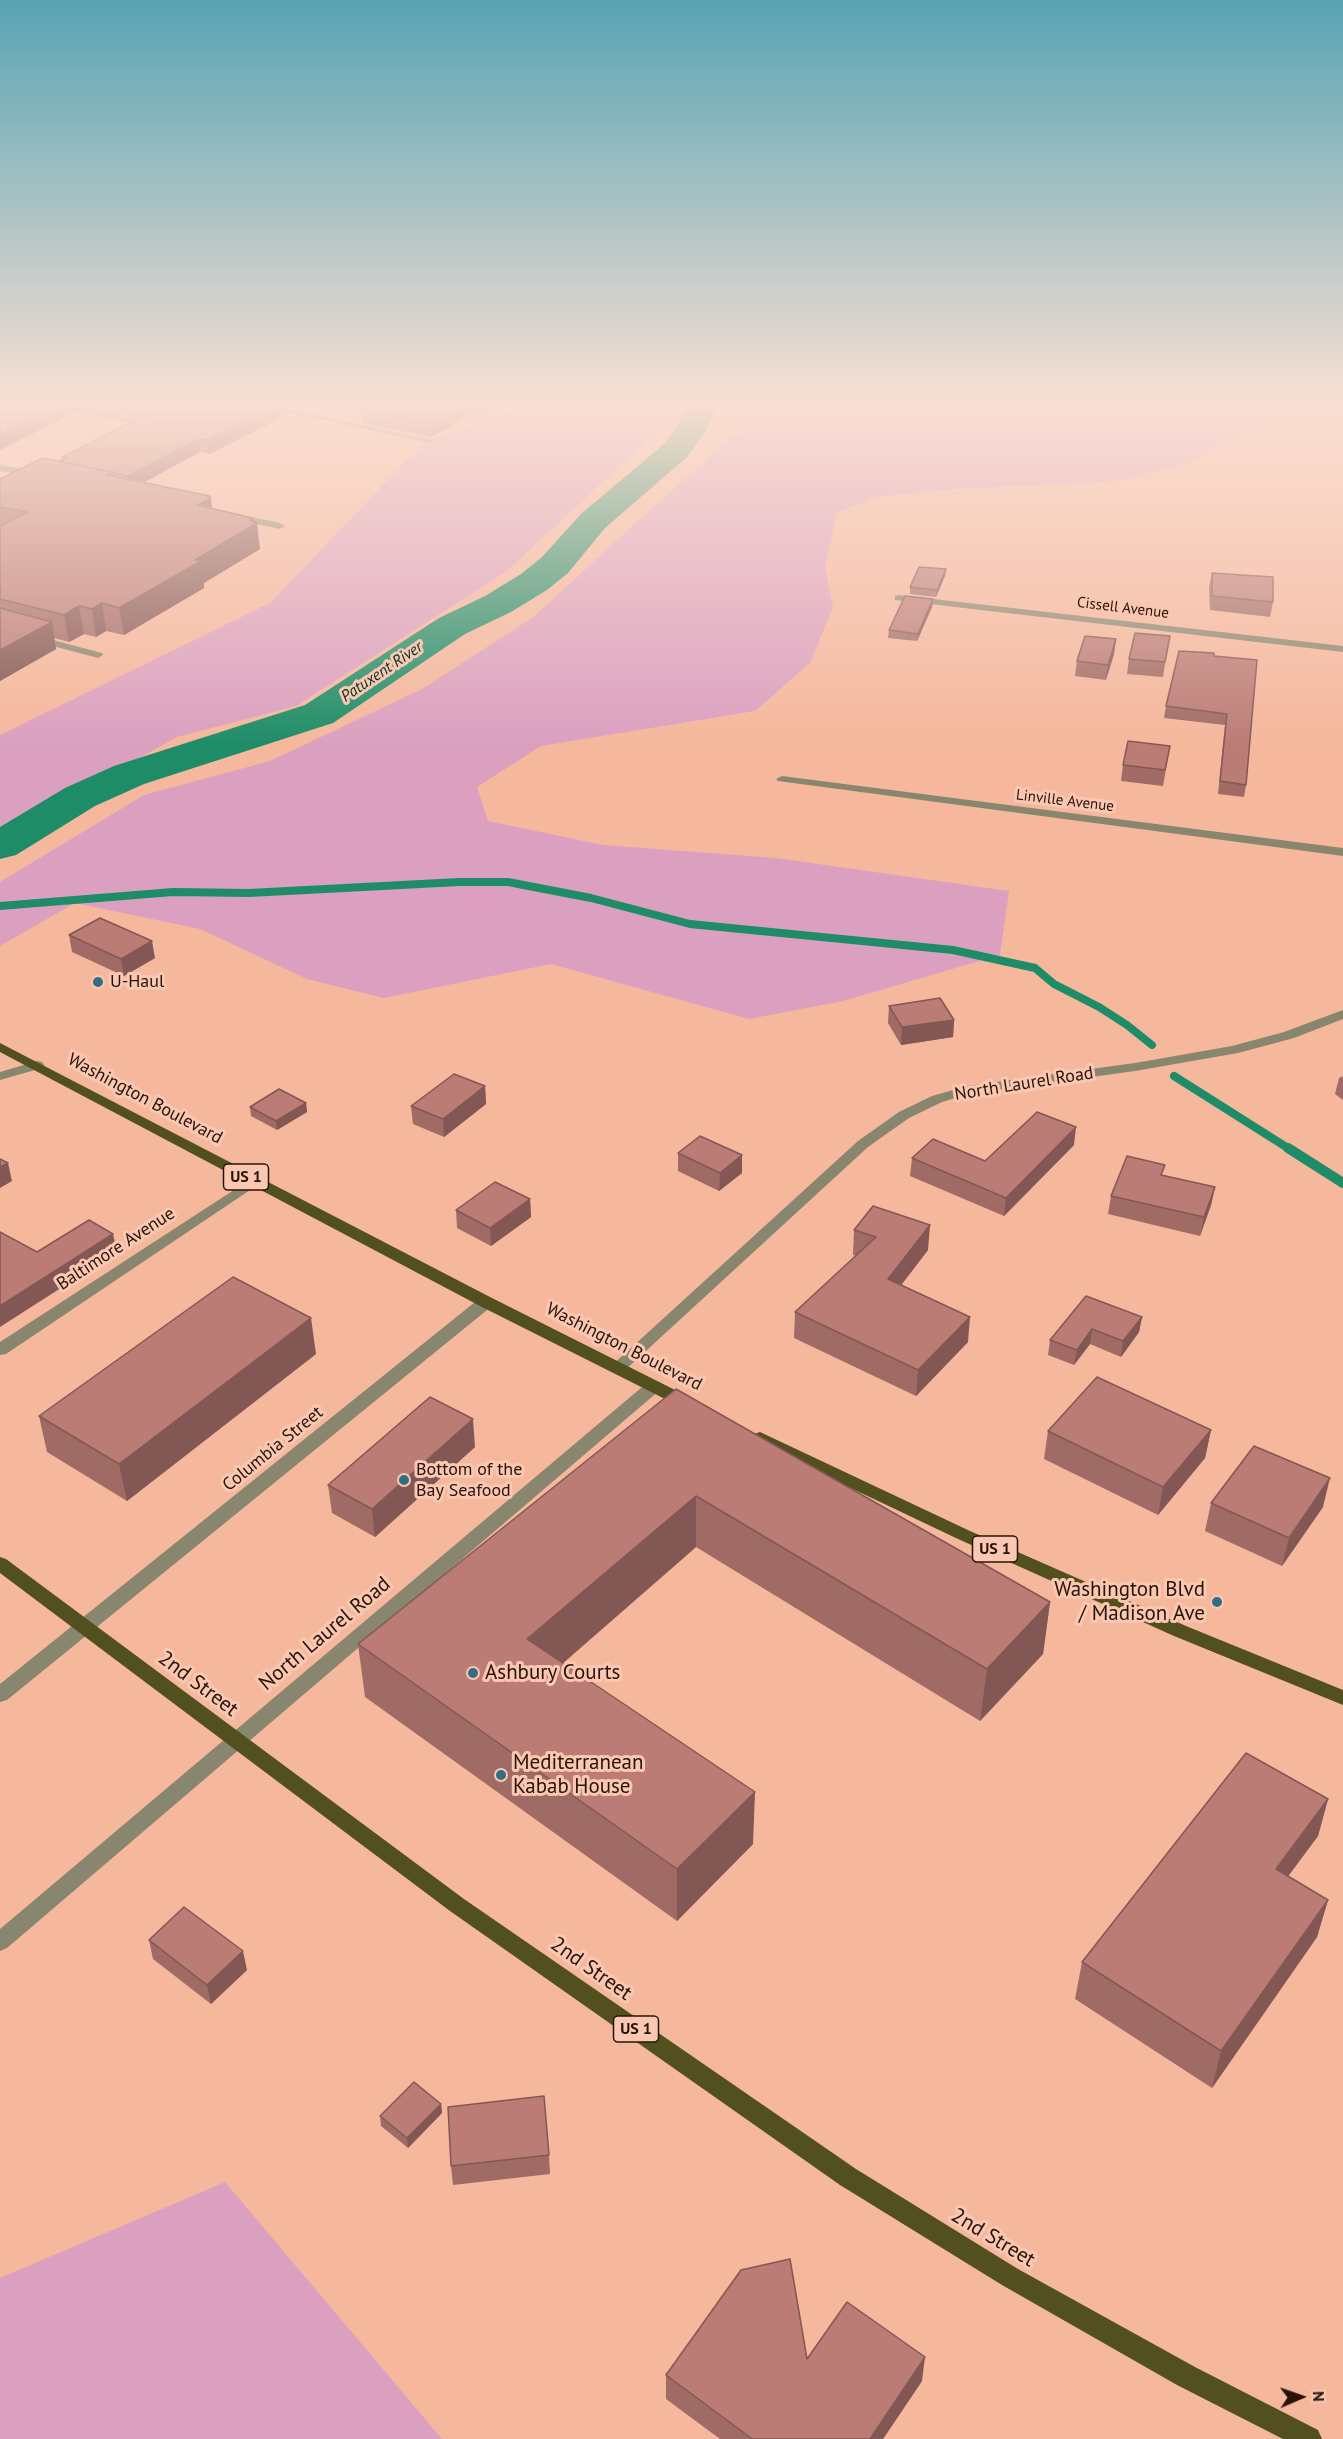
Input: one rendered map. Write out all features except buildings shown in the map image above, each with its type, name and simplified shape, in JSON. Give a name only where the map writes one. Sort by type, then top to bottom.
[{"type":"main road","name":"Washington Boulevard","points":[[0,1047],[486,1302],[705,1412]]},
{"type":"main road","name":"US 1","points":[[747,1432],[943,1525],[1180,1631],[1343,1698]]},
{"type":"main road","name":"2nd Street","points":[[0,1564],[234,1741],[457,1905],[848,2177],[1010,2277],[1186,2376],[1309,2439]]},
{"type":"street","points":[[248,519],[280,526]]},
{"type":"street","name":"Cissell Avenue","points":[[899,598],[1343,649]]},
{"type":"street","points":[[0,629],[98,655]]},
{"type":"street","name":"Linville Avenue","points":[[782,779],[1343,852]]},
{"type":"street","name":"North Laurel Road","points":[[617,1368],[863,1144],[904,1115],[937,1099],[967,1090],[1136,1067],[1233,1050],[1289,1035],[1343,1014]]},
{"type":"street","points":[[0,1076],[37,1065]]},
{"type":"street","name":"Baltimore Avenue","points":[[0,1350],[254,1181]]},
{"type":"street","name":"Columbia Street","points":[[0,1695],[486,1302]]},
{"type":"street","name":"North Laurel Road","points":[[0,1942],[654,1386]]},
{"type":"shaded area","points":[[351,519],[563,519],[507,571],[296,706],[177,737],[0,836],[0,735],[270,603]]},
{"type":"shaded area","points":[[640,519],[836,519],[825,567],[833,607],[810,663],[755,711],[541,746],[477,787],[488,821],[603,845],[776,858],[1009,891],[1000,955],[843,1001],[749,1019],[551,964],[384,998],[307,979],[200,929],[75,903],[0,946],[0,882],[144,795],[270,761],[422,689],[532,618]]},
{"type":"shaded area","points":[[225,2182],[442,2439],[0,2439],[0,2278]]},
{"type":"waterway","name":"Patuxent River","points":[[0,846],[80,797],[129,775],[319,714],[452,626],[498,604],[534,582],[555,565],[596,519]]},
{"type":"waterway","points":[[0,906],[173,892],[249,893],[459,882],[508,882],[591,898],[690,924],[953,950],[1035,968],[1054,984],[1099,1007],[1127,1025],[1152,1045]]},
{"type":"waterway","points":[[1174,1076],[1291,1150]]},
{"type":"waterway","points":[[1288,1148],[1343,1183]]},
{"type":"place","name":"U-Haul","points":[[98,982]]},
{"type":"place","name":"Bottom of the Bay Seafood","points":[[404,1480]]},
{"type":"place","name":"Washington Blvd / Madison Ave","points":[[1217,1602]]},
{"type":"place","name":"Ashbury Courts","points":[[473,1673]]},
{"type":"place","name":"Mediterranean Kabab House","points":[[501,1775]]}]
